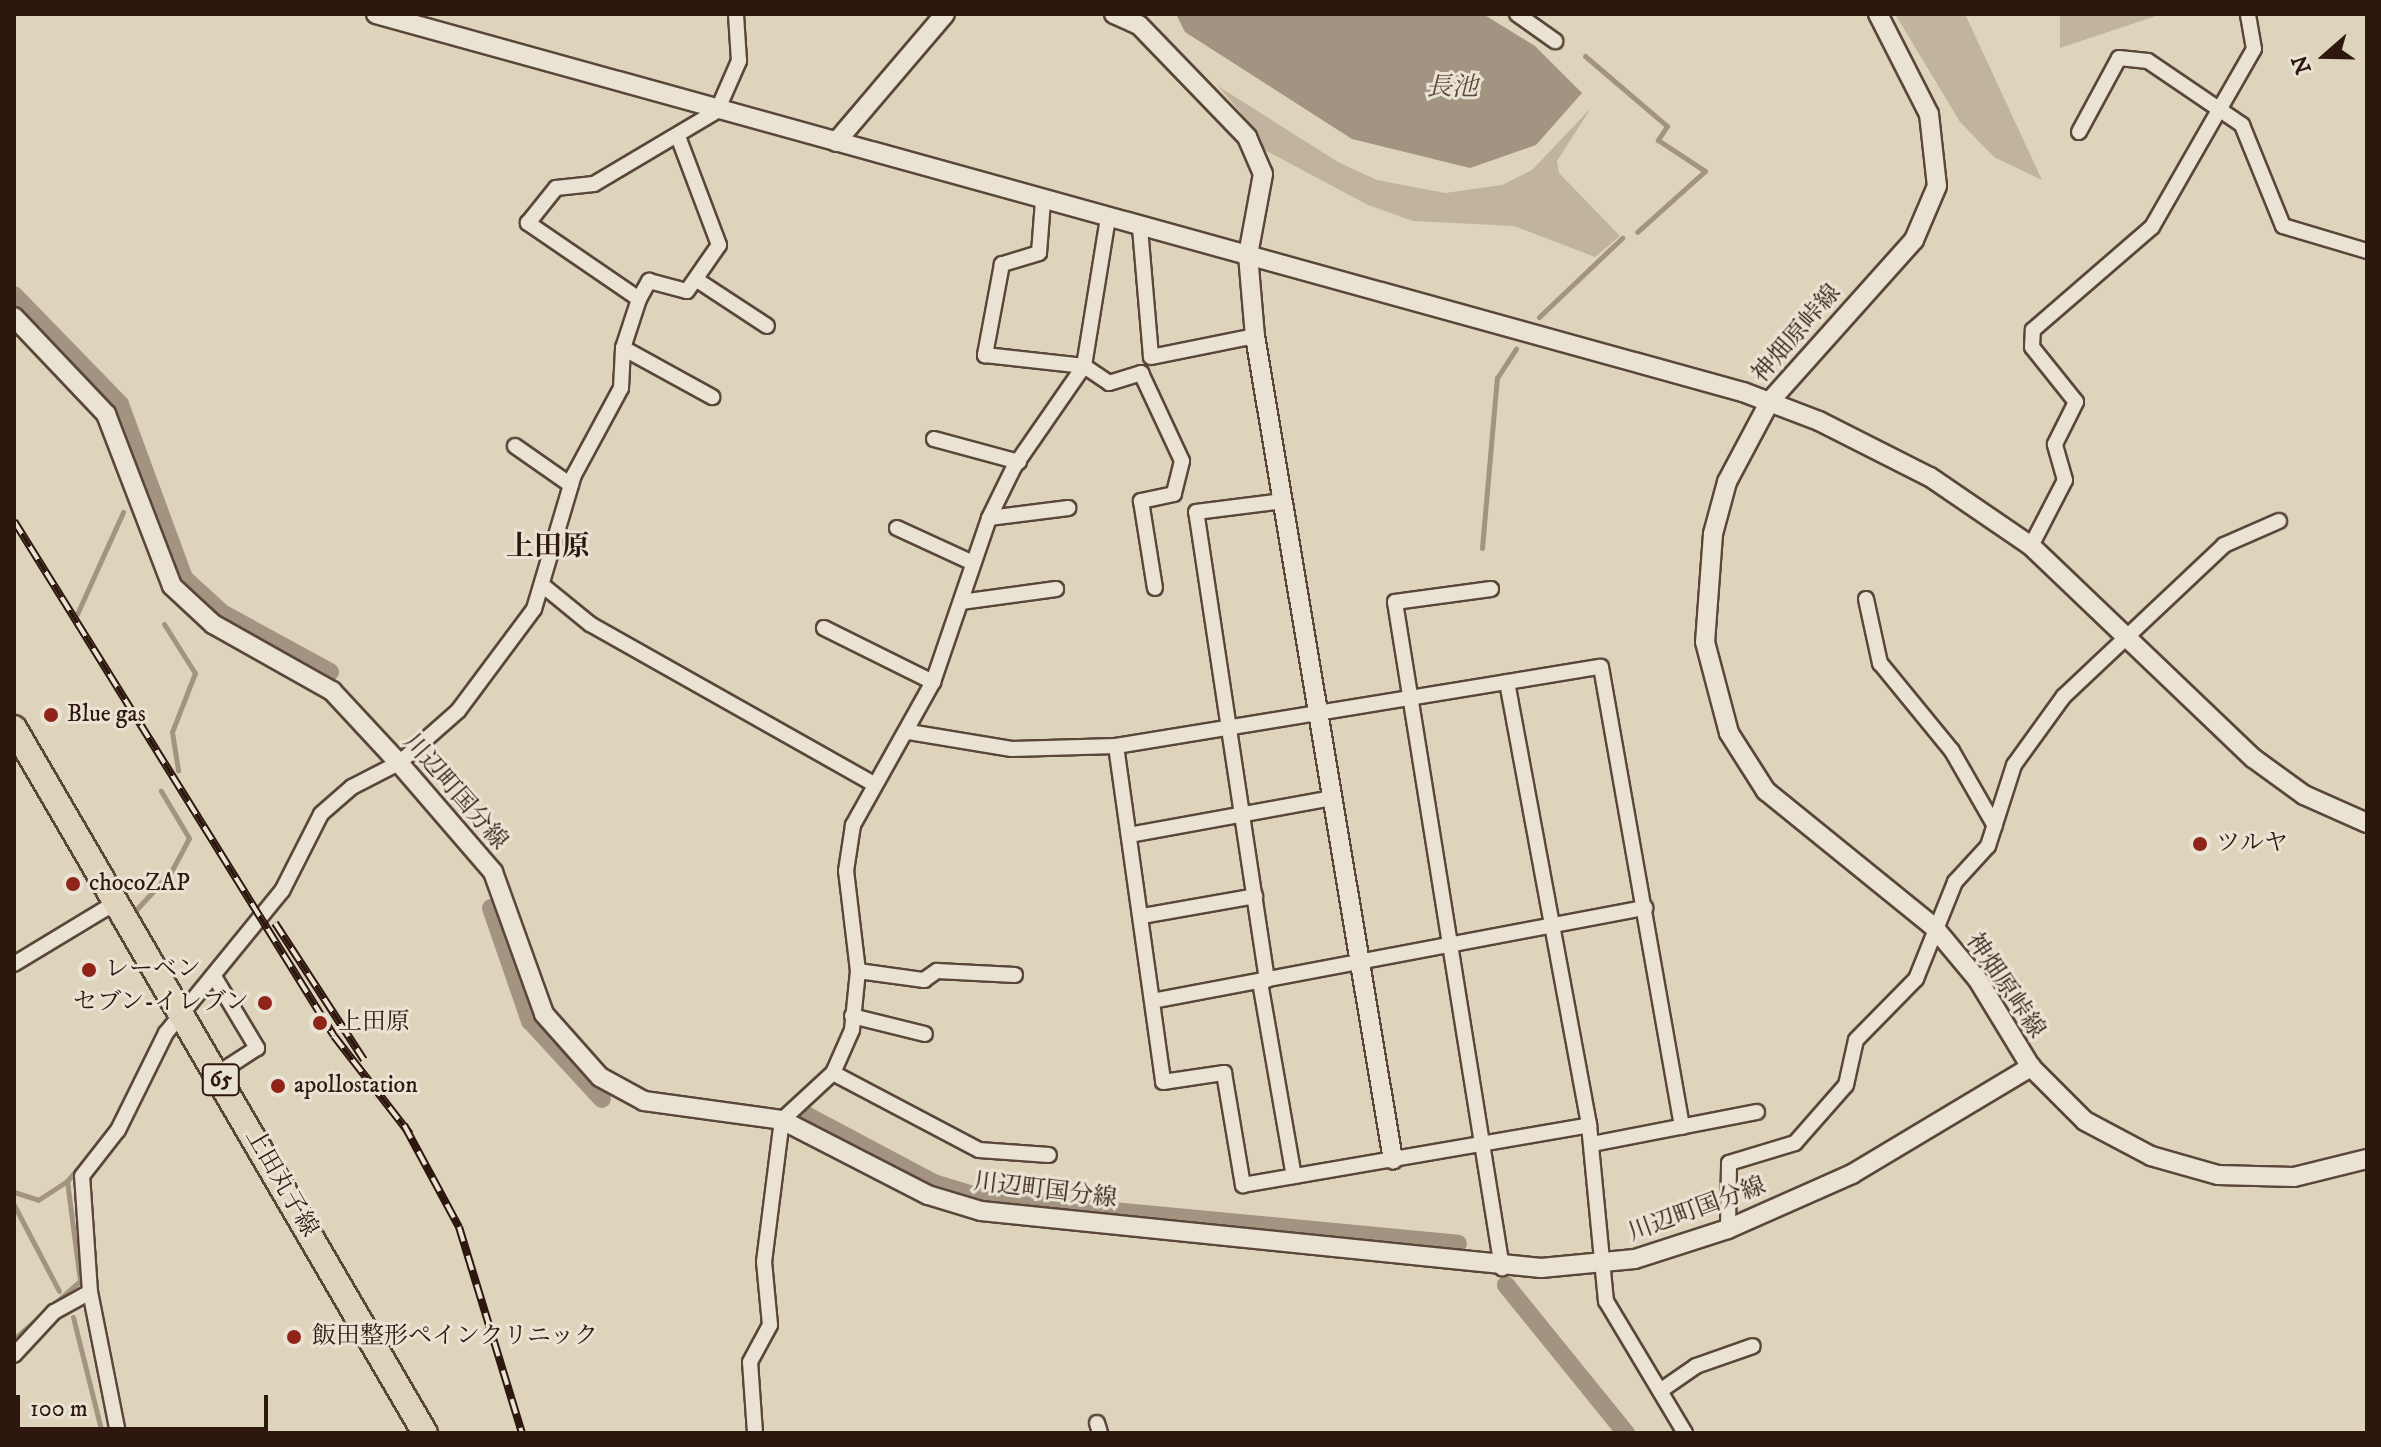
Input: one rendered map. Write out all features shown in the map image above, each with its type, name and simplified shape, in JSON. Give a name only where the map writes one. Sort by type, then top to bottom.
[{"type":"main road","name":"上田丸子線","points":[[14,728],[118,901],[425,1433]]},
{"type":"street","points":[[639,299],[528,223],[556,188],[594,184],[679,139],[717,111],[739,61],[736,14]]},
{"type":"street","points":[[836,142],[945,14]]},
{"type":"street","points":[[1114,14],[1144,20],[1247,137],[1258,159],[1263,194],[1248,255],[1255,336],[1393,1160]]},
{"type":"street","points":[[1517,14],[1555,41]]},
{"type":"street","name":"神畑原峠線","points":[[1878,14],[1929,114],[1938,151],[1931,210],[1896,263],[1770,401],[1727,482],[1713,534],[1705,642],[1719,710],[1766,791],[1933,926],[1978,980],[2031,1067]]},
{"type":"street","points":[[2031,546],[2065,480],[2055,444],[2076,402],[2032,347],[2033,330],[2152,227],[2254,49],[2248,14]]},
{"type":"street","points":[[382,15],[717,111],[1770,401],[1899,459],[2031,546],[2128,632],[2253,758],[2304,795],[2367,823]]},
{"type":"street","points":[[2079,132],[2119,58],[2148,61],[2219,106],[2242,125],[2283,226],[2367,251]]},
{"type":"street","points":[[118,1433],[90,1292],[82,1176],[118,1130],[166,1033],[184,1017],[282,891],[321,814],[352,787],[399,763],[458,711],[546,588],[571,485],[621,388],[623,348],[639,299],[649,281],[687,291],[700,282],[719,245],[679,139]]},
{"type":"street","points":[[1043,201],[1039,253],[1002,264],[985,355],[1084,366],[1109,383],[1141,373],[1182,461],[1174,494],[1141,501],[1155,588]]},
{"type":"street","points":[[755,1433],[750,1362],[770,1325],[764,1262],[782,1120],[833,1073],[846,1054],[858,971],[846,871],[853,825],[872,783],[909,732],[933,682],[989,518],[1019,462],[1084,366],[1108,218]]},
{"type":"street","points":[[1140,228],[1151,357],[1255,336]]},
{"type":"street","points":[[700,282],[767,326]]},
{"type":"street","name":"川辺町国分線","points":[[14,317],[106,414],[172,586],[213,624],[332,691],[399,763],[493,872],[533,996],[600,1077],[644,1101],[782,1120],[928,1195],[981,1211],[1502,1268],[1601,1264],[1728,1229],[1852,1174],[2031,1067]]},
{"type":"street","points":[[623,348],[712,397]]},
{"type":"street","points":[[934,439],[1019,462]]},
{"type":"street","points":[[515,446],[571,485]]},
{"type":"street","points":[[1283,501],[1196,512],[1294,1176]]},
{"type":"street","points":[[989,518],[1068,508]]},
{"type":"street","points":[[1728,1229],[1729,1163],[1795,1143],[1846,1085],[1856,1040],[1916,979],[1933,926],[1995,826],[2014,765],[2064,696],[2128,632],[2224,545],[2279,521]]},
{"type":"street","points":[[897,528],[973,563]]},
{"type":"street","points":[[546,588],[590,624],[872,783]]},
{"type":"street","points":[[961,602],[1056,589]]},
{"type":"street","points":[[1491,589],[1395,602],[1485,1146],[1502,1268]]},
{"type":"street","points":[[1866,599],[1880,663],[1952,751],[1995,826]]},
{"type":"street","points":[[824,628],[933,682]]},
{"type":"street","points":[[909,732],[1012,749],[1116,746],[1601,667],[1682,1127]]},
{"type":"street","points":[[1507,682],[1589,1125],[1601,1264],[1611,1316],[1685,1433]]},
{"type":"street","points":[[1116,746],[1157,1000],[1163,1082],[1224,1073],[1243,1185],[1485,1146],[1589,1125]]},
{"type":"street","points":[[1129,835],[1332,798]]},
{"type":"street","points":[[1143,916],[1255,896]]},
{"type":"street","points":[[14,964],[118,901]]},
{"type":"street","points":[[1157,1000],[1554,928],[1645,908]]},
{"type":"street","points":[[858,971],[924,980],[937,971],[1015,975]]},
{"type":"street","points":[[215,978],[257,1048],[217,1074]]},
{"type":"street","points":[[852,1016],[925,1034]]},
{"type":"street","points":[[2031,1067],[2085,1121],[2175,1164],[2257,1179],[2367,1159]]},
{"type":"street","points":[[833,1073],[979,1150],[1049,1155]]},
{"type":"street","points":[[1592,1144],[1757,1112]]},
{"type":"street","points":[[14,1355],[54,1312],[90,1292]]},
{"type":"street","points":[[1660,1391],[1696,1366],[1753,1346]]},
{"type":"shaded area","points":[[1895,14],[1965,14],[2042,180],[1994,157],[1960,122]]},
{"type":"shaded area","points":[[2060,14],[2155,14],[2159,15],[2060,48]]},
{"type":"shaded area","points":[[1218,86],[1338,162],[1377,180],[1445,193],[1502,185],[1532,170],[1591,108],[1557,161],[1559,173],[1620,236],[1595,257],[1514,226],[1413,221],[1368,205],[1263,149],[1258,133]]},
{"type":"water","name":"長池","points":[[1176,14],[1483,14],[1535,46],[1582,93],[1536,145],[1470,168],[1352,139],[1185,32]]},
{"type":"waterway","points":[[1585,56],[1667,126],[1658,140],[1705,171],[1637,232]]},
{"type":"waterway","points":[[1539,317],[1622,238]]},
{"type":"waterway","points":[[14,295],[120,404],[184,578],[222,613],[330,672]]},
{"type":"waterway","points":[[1482,548],[1497,378],[1516,349]]},
{"type":"waterway","points":[[77,614],[123,512]]},
{"type":"waterway","points":[[164,624],[195,673],[172,732],[178,771]]},
{"type":"waterway","points":[[135,911],[171,872],[189,838],[161,791]]},
{"type":"waterway","points":[[491,908],[530,1021],[602,1099]]},
{"type":"waterway","points":[[804,1114],[934,1183],[986,1199],[1458,1244]]},
{"type":"waterway","points":[[14,1339],[80,1281],[67,1181],[103,1139]]},
{"type":"waterway","points":[[14,1192],[38,1200],[66,1182]]},
{"type":"waterway","points":[[14,1205],[59,1291]]},
{"type":"waterway","points":[[1506,1285],[1626,1433]]},
{"type":"waterway","points":[[73,1317],[102,1433]]},
{"type":"railway","points":[[14,521],[334,1036],[410,1134]]},
{"type":"railway","points":[[275,923],[364,1060]]},
{"type":"railway","points":[[404,1125],[459,1227],[522,1433]]},
{"type":"place","name":"Blue gas","points":[[51,715]]},
{"type":"place","name":"ツルヤ","points":[[2200,844]]},
{"type":"place","name":"chocoZAP","points":[[73,884]]},
{"type":"place","name":"レーベン","points":[[89,970]]},
{"type":"place","name":"セブン-イレブン","points":[[265,1003]]},
{"type":"place","name":"上田原","points":[[320,1023]]},
{"type":"place","name":"apollostation","points":[[278,1086]]},
{"type":"place","name":"飯田整形ペインクリニック","points":[[294,1337]]},
{"type":"district","name":"上田原","points":[[548,547]]}]
